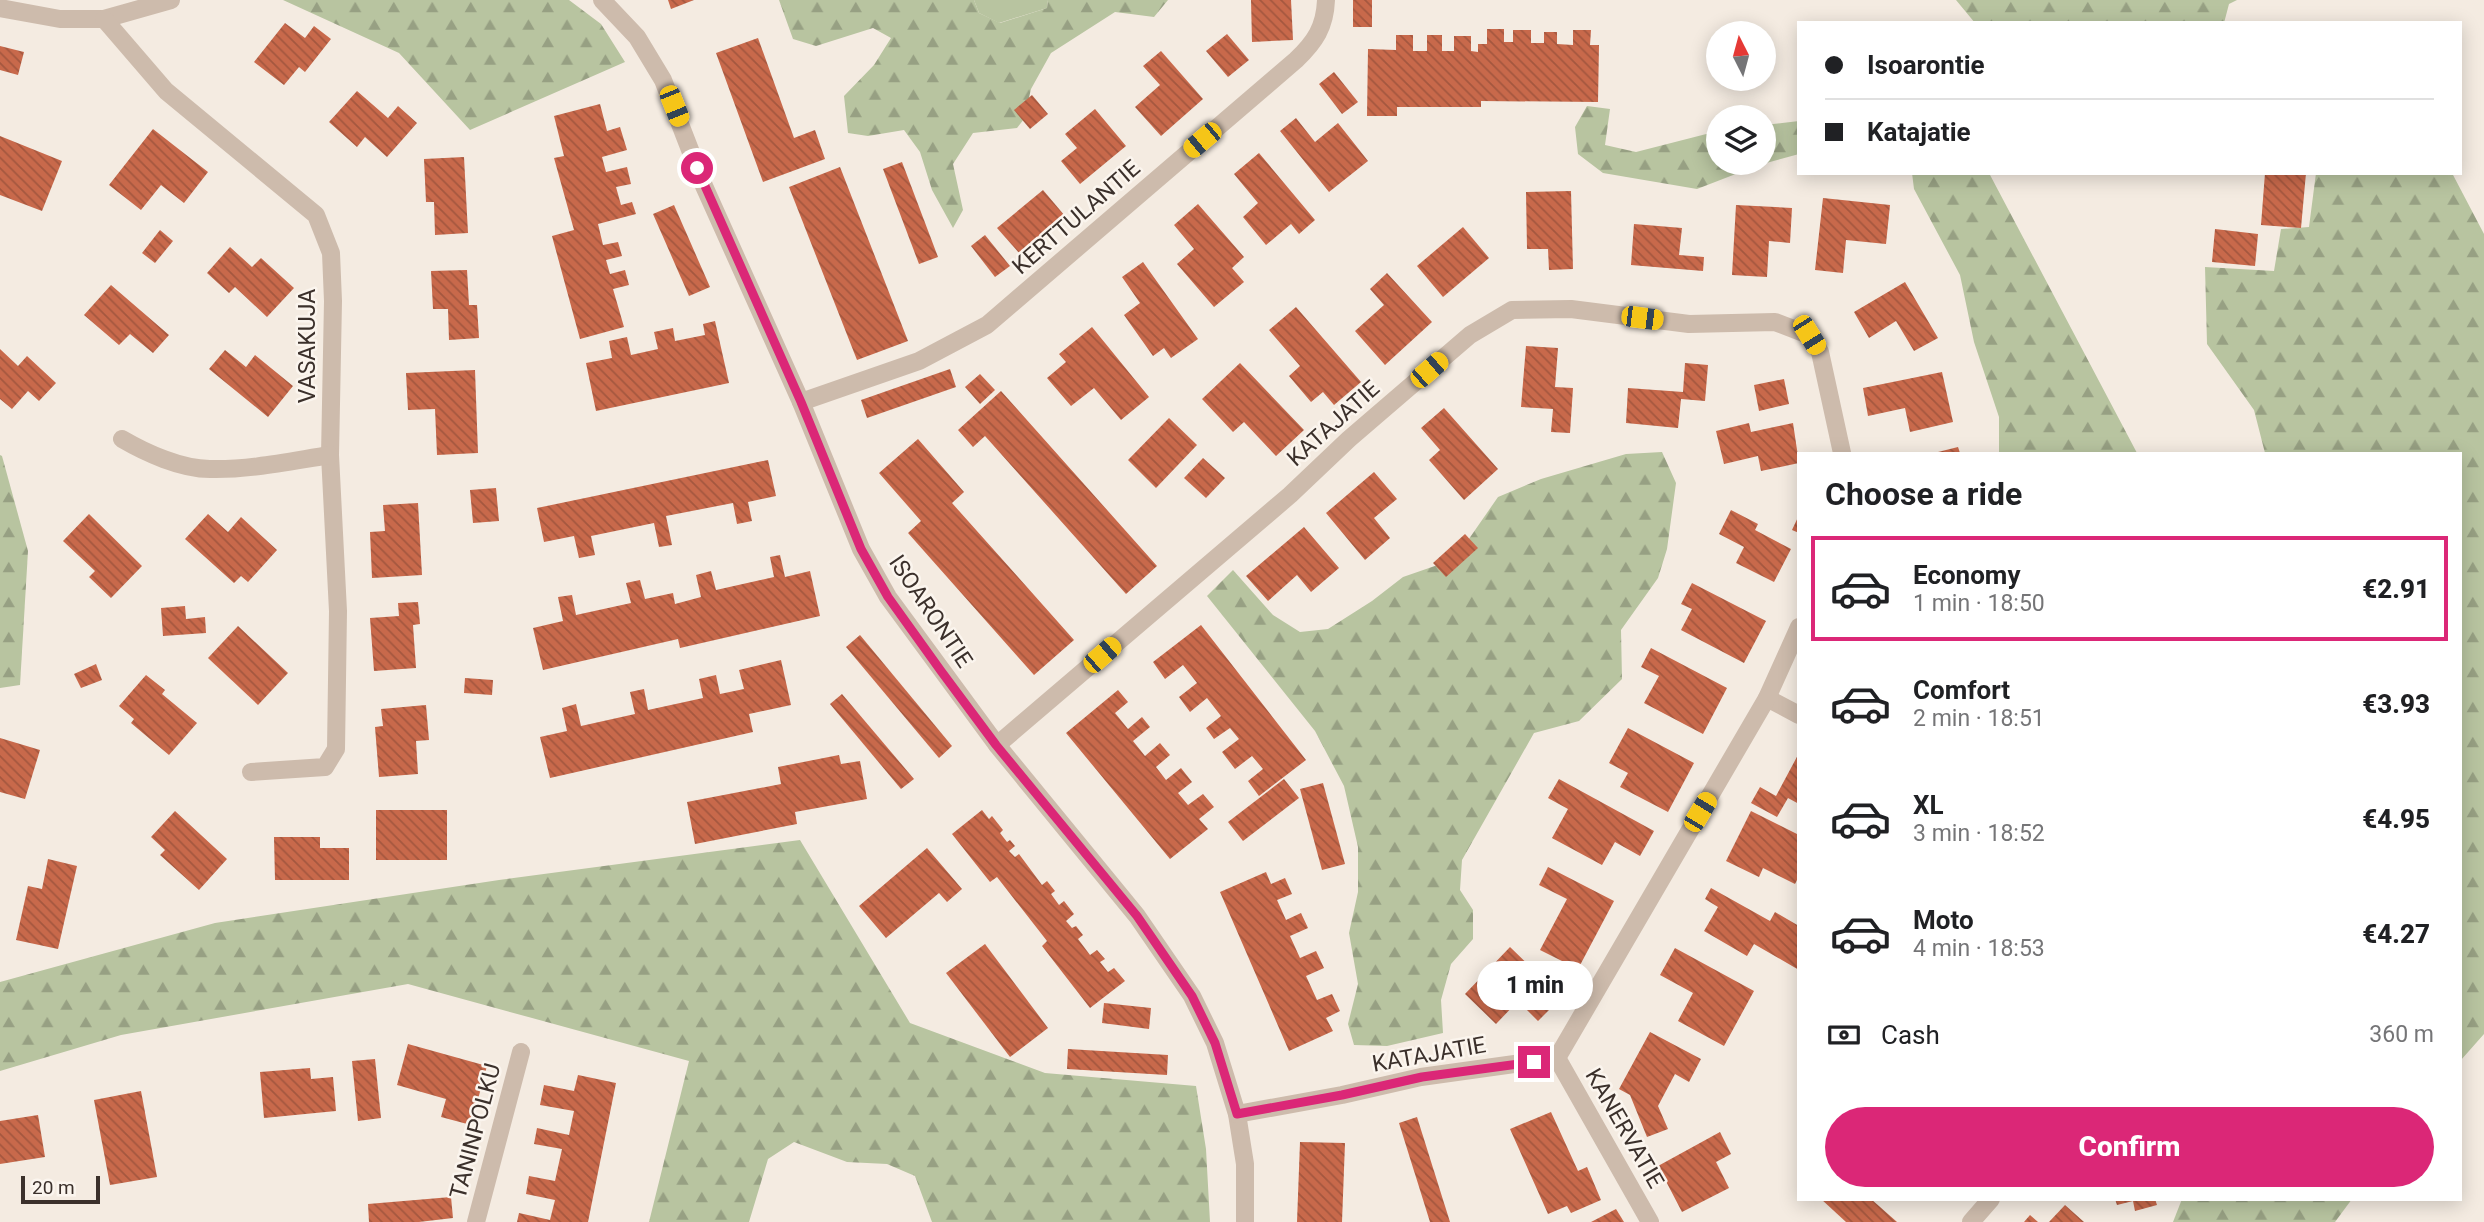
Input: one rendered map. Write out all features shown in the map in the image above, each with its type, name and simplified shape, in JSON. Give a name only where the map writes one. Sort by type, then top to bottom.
[{"type":"street","points":[[0,8],[60,19],[104,19],[171,0]]},
{"type":"street","name":"ISOARONTIE","points":[[602,0],[637,37],[663,80],[704,186],[801,402],[861,549],[888,597],[996,745],[1137,916],[1192,996],[1215,1043],[1237,1114],[1245,1164],[1245,1222]]},
{"type":"street","name":"KERTTULANTIE","points":[[801,402],[919,361],[987,325],[1296,60],[1312,44],[1325,17],[1326,0]]},
{"type":"street","name":"VASAKUJA","points":[[104,19],[166,91],[316,215],[331,253],[333,301],[330,455],[338,611],[336,749],[325,767],[250,772]]},
{"type":"street","name":"KATAJATIE","points":[[996,745],[1290,495],[1349,439],[1469,335],[1512,310],[1571,309],[1689,324],[1775,322],[1809,335],[1820,352],[1842,452]]},
{"type":"street","points":[[122,439],[153,456],[208,469],[274,464],[330,455]]},
{"type":"street","points":[[1557,1058],[1767,698],[1797,631]]},
{"type":"street","points":[[1767,698],[1797,714]]},
{"type":"street","name":"TANINPOLKU","points":[[477,1222],[521,1052]]},
{"type":"street","name":"KATAJATIE","points":[[1237,1114],[1422,1077],[1557,1058]]},
{"type":"street","name":"KANERVATIE","points":[[1557,1058],[1650,1222]]},
{"type":"street","points":[[1971,1222],[1989,1201]]},
{"type":"green space","points":[[283,0],[569,0],[601,24],[625,62],[470,130],[399,53]]},
{"type":"green space","points":[[779,0],[974,0],[979,13],[1000,23],[1047,8],[1048,0],[1168,0],[1154,17],[1115,12],[1051,53],[1031,89],[1024,119],[1017,128],[973,133],[953,164],[963,210],[953,228],[932,190],[920,152],[904,130],[868,136],[848,133],[844,96],[874,65],[891,38],[873,28],[816,46],[793,39]]},
{"type":"green space","points":[[974,0],[1048,0],[1047,8],[999,23],[979,13]]},
{"type":"green space","points":[[1956,0],[2237,0],[2229,4],[2225,21],[1973,21]]},
{"type":"green space","points":[[1587,106],[1610,109],[1605,145],[1636,152],[1706,134],[1706,175],[1733,175],[1697,189],[1603,173],[1578,154],[1575,127]]},
{"type":"green space","points":[[1797,121],[1797,155],[1776,160],[1776,124]]},
{"type":"green space","points":[[1912,175],[1990,175],[2136,452],[1999,452],[1999,417],[1974,342],[1960,275],[1914,189]]},
{"type":"green space","points":[[2316,175],[2453,175],[2484,234],[2484,1034],[2462,1059],[2462,452],[2265,452],[2254,410],[2207,344],[2205,267],[2274,271],[2281,229],[2309,227]]},
{"type":"green space","points":[[1662,452],[1676,483],[1667,549],[1658,578],[1621,630],[1622,679],[1579,721],[1534,733],[1462,860],[1460,890],[1473,910],[1473,939],[1451,964],[1441,1000],[1443,1033],[1387,1046],[1354,1045],[1348,1024],[1358,984],[1349,933],[1358,892],[1358,847],[1344,786],[1315,731],[1207,596],[1233,570],[1273,615],[1300,632],[1328,629],[1403,577],[1455,559],[1498,497],[1541,479],[1626,454]]},
{"type":"green space","points":[[0,455],[28,551],[20,685],[0,688]]},
{"type":"green space","points":[[800,840],[910,1023],[1045,1073],[1196,1086],[1206,1149],[1210,1222],[932,1222],[915,1176],[887,1164],[847,1162],[794,1142],[768,1159],[749,1222],[649,1222],[689,1061],[408,984],[121,1035],[0,1071],[0,982],[215,923],[499,880]]},
{"type":"green space","points":[[2181,1201],[2351,1201],[2335,1222],[2173,1222]]},
{"type":"building","points":[[668,0],[694,0],[671,9]]},
{"type":"building","points":[[1251,0],[1291,0],[1293,40],[1252,42]]},
{"type":"building","points":[[1353,0],[1372,0],[1372,27],[1353,27]]},
{"type":"building","points":[[285,23],[305,38],[314,26],[331,39],[305,72],[299,67],[284,85],[254,62]]},
{"type":"building","points":[[1487,29],[1504,29],[1504,42],[1513,42],[1513,30],[1531,30],[1531,43],[1544,43],[1544,32],[1557,32],[1557,44],[1573,45],[1573,30],[1591,30],[1590,45],[1599,45],[1598,102],[1481,101],[1481,107],[1397,107],[1397,116],[1367,116],[1368,49],[1396,50],[1396,35],[1413,35],[1413,51],[1427,51],[1427,35],[1442,35],[1442,51],[1454,51],[1454,36],[1471,36],[1471,51],[1478,52],[1478,44],[1487,44]]},
{"type":"building","points":[[1227,34],[1249,60],[1228,77],[1206,51]]},
{"type":"building","points":[[758,38],[794,138],[815,130],[825,159],[763,182],[716,53]]},
{"type":"building","points":[[0,46],[24,52],[18,75],[0,70]]},
{"type":"building","points":[[1161,51],[1203,99],[1161,136],[1135,107],[1160,85],[1143,66]]},
{"type":"building","points":[[1334,72],[1358,102],[1342,114],[1319,84]]},
{"type":"building","points":[[357,91],[388,118],[398,106],[417,123],[387,157],[365,137],[357,147],[329,122]]},
{"type":"building","points":[[1032,95],[1048,114],[1030,129],[1014,110]]},
{"type":"building","points":[[600,104],[607,131],[620,127],[627,150],[602,157],[606,172],[627,167],[631,184],[616,187],[621,205],[632,202],[636,214],[598,224],[603,245],[618,242],[622,256],[606,260],[610,274],[625,270],[629,285],[613,289],[624,327],[580,339],[552,236],[574,230],[554,158],[564,156],[554,116]]},
{"type":"building","points":[[1095,109],[1126,146],[1080,184],[1061,161],[1077,148],[1065,134]]},
{"type":"building","points":[[1296,118],[1315,142],[1338,123],[1368,161],[1329,192],[1280,131]]},
{"type":"building","points":[[153,129],[208,172],[184,203],[161,185],[141,210],[109,185]]},
{"type":"building","points":[[0,136],[62,161],[42,211],[0,195]]},
{"type":"building","points":[[1259,153],[1315,220],[1299,234],[1291,224],[1266,245],[1243,217],[1258,203],[1234,174]]},
{"type":"building","points":[[464,157],[468,233],[435,235],[434,202],[426,202],[424,159]]},
{"type":"building","points":[[902,162],[938,257],[919,264],[883,169]]},
{"type":"building","points":[[840,167],[908,341],[857,360],[789,187]]},
{"type":"building","points":[[2265,175],[2306,175],[2301,228],[2261,225]]},
{"type":"building","points":[[1043,190],[1065,216],[1020,254],[997,228]]},
{"type":"building","points":[[1571,191],[1573,269],[1549,270],[1548,249],[1527,249],[1526,192]]},
{"type":"building","points":[[1823,198],[1890,205],[1886,244],[1846,240],[1843,273],[1815,270]]},
{"type":"building","points":[[1198,204],[1244,257],[1232,268],[1244,282],[1214,307],[1177,264],[1194,249],[1174,225]]},
{"type":"building","points":[[674,205],[710,287],[689,296],[653,214]]},
{"type":"building","points":[[1736,205],[1792,208],[1790,243],[1769,241],[1767,277],[1732,275]]},
{"type":"building","points":[[1634,224],[1682,228],[1679,255],[1704,257],[1703,271],[1631,265]]},
{"type":"building","points":[[1463,227],[1489,258],[1443,297],[1417,266]]},
{"type":"building","points":[[2215,229],[2258,234],[2255,266],[2212,262]]},
{"type":"building","points":[[160,230],[173,241],[155,263],[142,253]]},
{"type":"building","points":[[985,235],[1010,266],[995,277],[971,246]]},
{"type":"building","points":[[230,247],[252,267],[261,258],[294,288],[267,317],[235,287],[229,293],[207,273]]},
{"type":"building","points":[[1143,262],[1198,339],[1171,358],[1164,348],[1153,356],[1124,315],[1140,303],[1122,277]]},
{"type":"building","points":[[467,270],[469,305],[477,305],[479,338],[449,340],[448,309],[433,309],[431,271]]},
{"type":"building","points":[[1387,273],[1432,322],[1385,365],[1355,331],[1384,305],[1370,289]]},
{"type":"building","points":[[1905,282],[1938,338],[1914,351],[1896,321],[1869,338],[1854,312]]},
{"type":"building","points":[[111,285],[169,335],[153,353],[130,334],[119,345],[84,315]]},
{"type":"building","points":[[1296,307],[1361,382],[1334,405],[1323,392],[1311,402],[1289,376],[1300,366],[1269,330]]},
{"type":"building","points":[[715,321],[729,383],[596,411],[586,363],[612,358],[609,341],[627,337],[631,355],[658,349],[654,332],[673,328],[675,341],[705,335],[703,324]]},
{"type":"building","points":[[1092,327],[1149,397],[1121,420],[1094,388],[1071,406],[1047,378],[1066,362],[1059,354]]},
{"type":"building","points":[[1526,346],[1558,348],[1555,387],[1573,388],[1570,433],[1551,432],[1553,409],[1521,407]]},
{"type":"building","points":[[0,349],[18,366],[27,356],[56,383],[39,401],[28,391],[12,409],[0,399]]},
{"type":"building","points":[[225,350],[246,367],[255,355],[293,386],[268,417],[209,369]]},
{"type":"building","points":[[1240,363],[1304,430],[1276,456],[1244,422],[1233,432],[1202,399]]},
{"type":"building","points":[[1685,363],[1708,365],[1705,401],[1681,399],[1678,428],[1626,423],[1628,388],[1683,392]]},
{"type":"building","points":[[950,369],[956,387],[867,418],[861,400]]},
{"type":"building","points":[[475,370],[478,453],[437,455],[435,409],[408,410],[406,373]]},
{"type":"building","points":[[1942,372],[1953,422],[1910,432],[1905,408],[1868,416],[1863,388]]},
{"type":"building","points":[[980,374],[995,390],[980,404],[965,387]]},
{"type":"building","points":[[1784,379],[1789,404],[1759,411],[1754,385]]},
{"type":"building","points":[[1001,391],[1157,566],[1126,594],[985,436],[973,447],[958,430]]},
{"type":"building","points":[[1444,408],[1498,469],[1464,500],[1429,460],[1440,450],[1421,428]]},
{"type":"building","points":[[1169,418],[1197,445],[1156,488],[1128,460]]},
{"type":"building","points":[[1749,423],[1751,432],[1793,423],[1797,463],[1761,471],[1758,456],[1724,464],[1716,431]]},
{"type":"building","points":[[918,439],[964,492],[952,503],[1074,640],[1034,675],[908,533],[921,521],[879,473]]},
{"type":"building","points":[[1958,447],[1960,452],[1938,452]]},
{"type":"building","points":[[1203,458],[1225,478],[1206,498],[1184,478]]},
{"type":"building","points":[[768,460],[776,496],[748,502],[752,521],[737,524],[733,503],[666,516],[672,545],[659,547],[654,523],[591,536],[595,555],[579,558],[574,536],[544,542],[537,508]]},
{"type":"building","points":[[1374,472],[1397,499],[1374,518],[1390,538],[1365,560],[1326,513]]},
{"type":"building","points":[[496,488],[499,521],[473,523],[470,490]]},
{"type":"building","points":[[418,503],[422,575],[372,578],[370,532],[385,531],[383,505]]},
{"type":"building","points":[[1731,510],[1758,524],[1755,530],[1791,549],[1774,582],[1736,563],[1744,547],[1719,534]]},
{"type":"building","points":[[89,514],[142,566],[111,598],[89,577],[95,571],[63,541]]},
{"type":"building","points":[[208,514],[228,532],[241,517],[277,550],[248,582],[241,576],[234,583],[185,539]]},
{"type":"building","points":[[1797,519],[1797,532],[1792,530]]},
{"type":"building","points":[[1304,527],[1339,568],[1311,592],[1297,575],[1268,601],[1246,576]]},
{"type":"building","points":[[1465,534],[1478,548],[1446,577],[1433,563]]},
{"type":"building","points":[[780,555],[785,577],[810,571],[820,616],[680,648],[678,639],[543,670],[533,628],[563,621],[558,597],[572,595],[576,615],[631,603],[626,583],[640,580],[645,599],[673,593],[675,604],[701,597],[696,575],[711,571],[716,590],[774,577],[770,557]]},
{"type":"building","points":[[1692,583],[1766,621],[1744,663],[1681,630],[1692,609],[1681,604]]},
{"type":"building","points":[[418,602],[420,624],[413,625],[416,668],[374,671],[370,618],[399,616],[398,603]]},
{"type":"building","points":[[185,606],[186,619],[205,617],[206,633],[163,636],[161,608]]},
{"type":"building","points":[[1201,625],[1306,760],[1259,796],[1248,781],[1263,769],[1252,756],[1235,769],[1222,752],[1239,739],[1230,728],[1214,739],[1206,728],[1221,716],[1207,698],[1190,712],[1179,697],[1197,683],[1183,665],[1165,679],[1153,662]]},
{"type":"building","points":[[238,626],[288,673],[258,705],[208,658]]},
{"type":"building","points":[[860,635],[952,746],[939,758],[846,647]]},
{"type":"building","points":[[1651,648],[1727,688],[1703,734],[1644,703],[1659,676],[1641,667]]},
{"type":"building","points":[[781,660],[791,705],[749,714],[753,732],[550,778],[540,737],[567,731],[562,708],[576,704],[581,726],[635,714],[630,692],[644,689],[648,710],[703,698],[699,679],[716,675],[720,694],[744,689],[739,670]]},
{"type":"building","points":[[96,664],[102,680],[81,688],[74,674]]},
{"type":"building","points":[[146,675],[165,690],[162,694],[197,723],[169,755],[131,723],[134,719],[119,706]]},
{"type":"building","points":[[465,678],[493,680],[492,695],[464,693]]},
{"type":"building","points":[[1118,690],[1128,702],[1115,713],[1128,729],[1142,717],[1150,727],[1133,741],[1145,756],[1160,743],[1170,755],[1156,767],[1166,780],[1181,768],[1192,782],[1178,793],[1188,805],[1203,794],[1214,807],[1199,819],[1208,829],[1170,859],[1066,733]]},
{"type":"building","points":[[842,694],[914,779],[901,789],[830,704]]},
{"type":"building","points":[[426,705],[429,740],[416,741],[418,774],[379,777],[375,727],[383,726],[381,709]]},
{"type":"building","points":[[1628,728],[1694,763],[1668,812],[1620,787],[1628,773],[1609,763]]},
{"type":"building","points":[[0,738],[40,750],[25,799],[0,792]]},
{"type":"building","points":[[839,755],[841,764],[860,761],[867,799],[795,812],[797,824],[695,844],[687,802],[781,784],[778,767]]},
{"type":"building","points":[[1797,757],[1797,803],[1788,798],[1777,817],[1751,803],[1760,787],[1776,796]]},
{"type":"building","points":[[1284,779],[1299,798],[1243,841],[1228,822]]},
{"type":"building","points":[[1559,779],[1654,831],[1640,856],[1615,842],[1602,865],[1552,838],[1568,809],[1548,798]]},
{"type":"building","points":[[1323,783],[1345,864],[1322,870],[1300,789]]},
{"type":"building","points":[[376,810],[447,810],[447,860],[376,860]]},
{"type":"building","points":[[982,810],[989,819],[992,816],[1003,830],[1000,833],[1007,842],[1010,840],[1015,846],[1009,851],[1015,857],[1019,854],[1042,885],[1047,881],[1055,891],[1051,894],[1059,905],[1064,901],[1074,914],[1066,921],[1072,928],[1076,926],[1083,935],[1078,939],[1090,955],[1097,950],[1105,959],[1100,962],[1108,972],[1114,968],[1125,981],[1090,1008],[1042,946],[1047,941],[997,877],[990,882],[952,834]]},
{"type":"building","points":[[175,811],[227,859],[199,890],[160,855],[165,850],[151,837]]},
{"type":"building","points":[[1751,811],[1797,834],[1795,884],[1763,868],[1759,877],[1726,861]]},
{"type":"building","points":[[274,837],[320,837],[320,848],[349,848],[349,880],[275,880]]},
{"type":"building","points":[[927,848],[962,889],[947,902],[939,893],[886,938],[859,906]]},
{"type":"building","points":[[48,859],[77,866],[58,949],[16,940],[28,886],[42,889]]},
{"type":"building","points":[[1548,867],[1614,901],[1578,969],[1540,950],[1567,899],[1539,885]]},
{"type":"building","points":[[1266,872],[1271,884],[1285,878],[1292,894],[1277,900],[1286,920],[1301,913],[1308,928],[1290,936],[1300,958],[1316,951],[1324,968],[1306,976],[1317,1000],[1332,994],[1340,1011],[1326,1018],[1333,1031],[1289,1051],[1220,892]]},
{"type":"building","points":[[1711,888],[1770,921],[1775,912],[1797,925],[1797,969],[1754,944],[1747,956],[1704,931],[1718,907],[1705,899]]},
{"type":"building","points":[[985,944],[1048,1028],[1010,1057],[946,973]]},
{"type":"building","points":[[1510,947],[1562,997],[1538,1021],[1518,1001],[1496,1024],[1465,994]]},
{"type":"building","points":[[1675,948],[1754,991],[1724,1046],[1678,1021],[1693,993],[1660,975]]},
{"type":"building","points":[[1104,1003],[1151,1008],[1149,1029],[1102,1023]]},
{"type":"building","points":[[1650,1032],[1701,1059],[1689,1082],[1675,1074],[1658,1106],[1668,1129],[1647,1137],[1630,1095],[1619,1089]]},
{"type":"building","points":[[408,1044],[487,1066],[471,1125],[441,1117],[446,1099],[397,1085]]},
{"type":"building","points":[[1068,1049],[1168,1055],[1167,1075],[1067,1069]]},
{"type":"building","points":[[375,1059],[381,1118],[358,1121],[352,1061]]},
{"type":"building","points":[[310,1068],[311,1079],[333,1077],[336,1111],[264,1118],[260,1072]]},
{"type":"building","points":[[578,1075],[616,1083],[588,1222],[517,1222],[519,1213],[550,1220],[555,1200],[526,1194],[529,1176],[555,1181],[562,1149],[534,1144],[537,1128],[569,1135],[574,1111],[540,1105],[544,1085],[574,1091]]},
{"type":"building","points":[[141,1091],[157,1177],[110,1185],[94,1100]]},
{"type":"building","points":[[1551,1112],[1578,1171],[1587,1167],[1601,1200],[1571,1213],[1567,1206],[1548,1214],[1510,1129]]},
{"type":"building","points":[[38,1115],[45,1157],[0,1164],[0,1121]]},
{"type":"building","points":[[1417,1117],[1450,1222],[1430,1222],[1399,1123]]},
{"type":"building","points":[[1720,1132],[1731,1154],[1716,1162],[1729,1188],[1682,1212],[1658,1166]]},
{"type":"building","points":[[1300,1142],[1345,1143],[1342,1222],[1297,1222]]},
{"type":"building","points":[[451,1197],[453,1218],[419,1222],[369,1222],[368,1204]]},
{"type":"building","points":[[1823,1201],[1873,1201],[1897,1222],[1846,1222]]},
{"type":"building","points":[[2116,1201],[2133,1201],[2117,1205]]},
{"type":"building","points":[[2133,1201],[2156,1201],[2157,1205],[2135,1211]]},
{"type":"building","points":[[2065,1205],[2084,1222],[2049,1222]]},
{"type":"building","points":[[1616,1209],[1624,1222],[1591,1222]]},
{"type":"building","points":[[2030,1215],[2038,1222],[2024,1222]]},
{"type":"route","points":[[697,168],[801,402],[861,549],[888,597],[996,745],[1137,916],[1192,996],[1215,1043],[1237,1114],[1422,1077],[1534,1062]]}]
